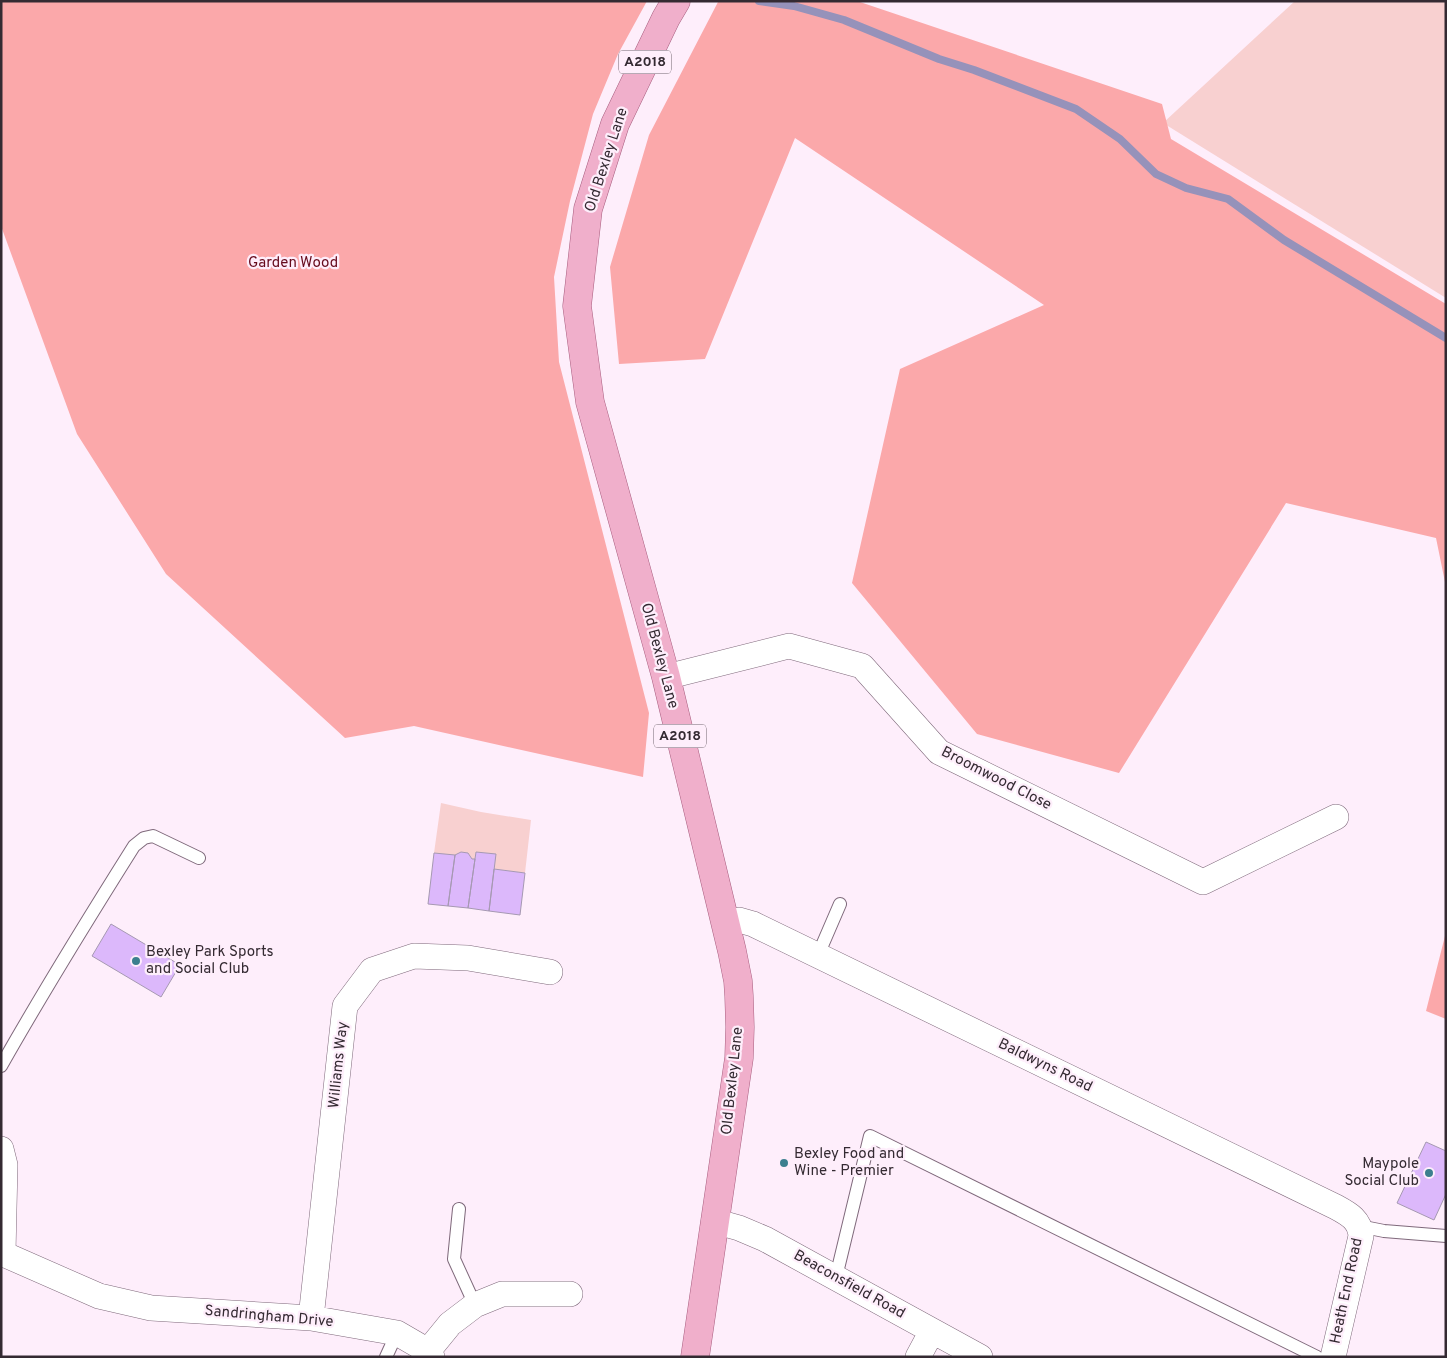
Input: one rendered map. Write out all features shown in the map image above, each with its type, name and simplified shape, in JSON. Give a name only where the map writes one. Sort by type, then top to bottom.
[{"type":"main road","name":"Old Bexley Lane","points":[[676,1],[666,18],[616,124],[588,209],[577,306],[590,402],[666,677],[726,922],[738,980],[740,1045],[695,1357]]},
{"type":"street","name":"Broomwood Close","points":[[666,677],[790,646],[862,666],[939,752],[1203,882],[1336,818]]},
{"type":"street","name":"Baldwyns Road","points":[[726,922],[744,921],[818,955],[1336,1207],[1353,1218],[1359,1226]]},
{"type":"street","name":"Williams Way","points":[[311,1318],[345,1006],[372,970],[414,956],[468,958],[550,972]]},
{"type":"street","points":[[1,1149],[5,1165],[2,1253]]},
{"type":"street","name":"Beaconsfield Road","points":[[714,1221],[755,1234],[980,1357]]},
{"type":"street","name":"Heath End Road","points":[[1333,1357],[1360,1241],[1361,1233],[1359,1226]]},
{"type":"street","name":"Sandringham Drive","points":[[2,1253],[100,1296],[152,1308],[311,1318],[397,1333],[430,1354]]},
{"type":"street","points":[[430,1354],[450,1324],[475,1305],[502,1294],[570,1294]]},
{"type":"street","points":[[918,1357],[932,1331]]},
{"type":"lane","points":[[1,1066],[134,846],[144,838],[153,836],[199,858]]},
{"type":"lane","points":[[818,955],[840,904]]},
{"type":"lane","points":[[836,1277],[870,1136],[1317,1357]]},
{"type":"lane","points":[[459,1209],[454,1259],[475,1305]]},
{"type":"lane","points":[[1359,1226],[1384,1231],[1446,1236]]},
{"type":"lane","points":[[386,1357],[397,1333]]},
{"type":"shaded area","points":[[1295,1],[1446,1],[1446,298],[1163,123]]},
{"type":"shaded area","points":[[441,803],[531,820],[525,873],[494,869],[495,854],[476,852],[475,859],[472,859],[468,853],[456,856],[434,853]]},
{"type":"green space","name":"Garden Wood","points":[[1,1],[647,1],[618,54],[593,114],[570,201],[554,277],[559,362],[649,713],[643,777],[414,726],[345,738],[166,574],[77,434],[1,226]]},
{"type":"green space","points":[[857,1],[1162,104],[1171,139],[1446,304],[1446,587],[1436,538],[1286,503],[1119,773],[977,734],[852,583],[900,369],[1044,305],[795,138],[705,359],[619,364],[610,267],[649,135],[718,2]]},
{"type":"green space","points":[[1446,932],[1446,1019],[1426,1011]]},
{"type":"building","points":[[461,852],[468,853],[472,859],[475,859],[468,908],[448,906],[455,855]]},
{"type":"building","points":[[476,852],[496,854],[489,911],[468,908]]},
{"type":"building","points":[[434,853],[455,855],[448,906],[428,904]]},
{"type":"building","points":[[494,869],[525,873],[520,915],[489,911]]},
{"type":"building","name":"Bexley Park Sports and Social Club","points":[[111,924],[180,965],[161,997],[92,956]]},
{"type":"building","name":"Maypole Social Club","points":[[1426,1142],[1446,1151],[1446,1194],[1434,1220],[1397,1203]]},
{"type":"waterway","points":[[759,1],[794,6],[844,20],[939,59],[974,70],[1076,109],[1120,139],[1156,174],[1186,188],[1228,199],[1284,240],[1446,338]]},
{"type":"place","name":"Bexley Park Sports and Social Club","points":[[136,961]]},
{"type":"place","name":"Bexley Food and Wine - Premier","points":[[784,1163]]},
{"type":"place","name":"Maypole Social Club","points":[[1429,1173]]}]
